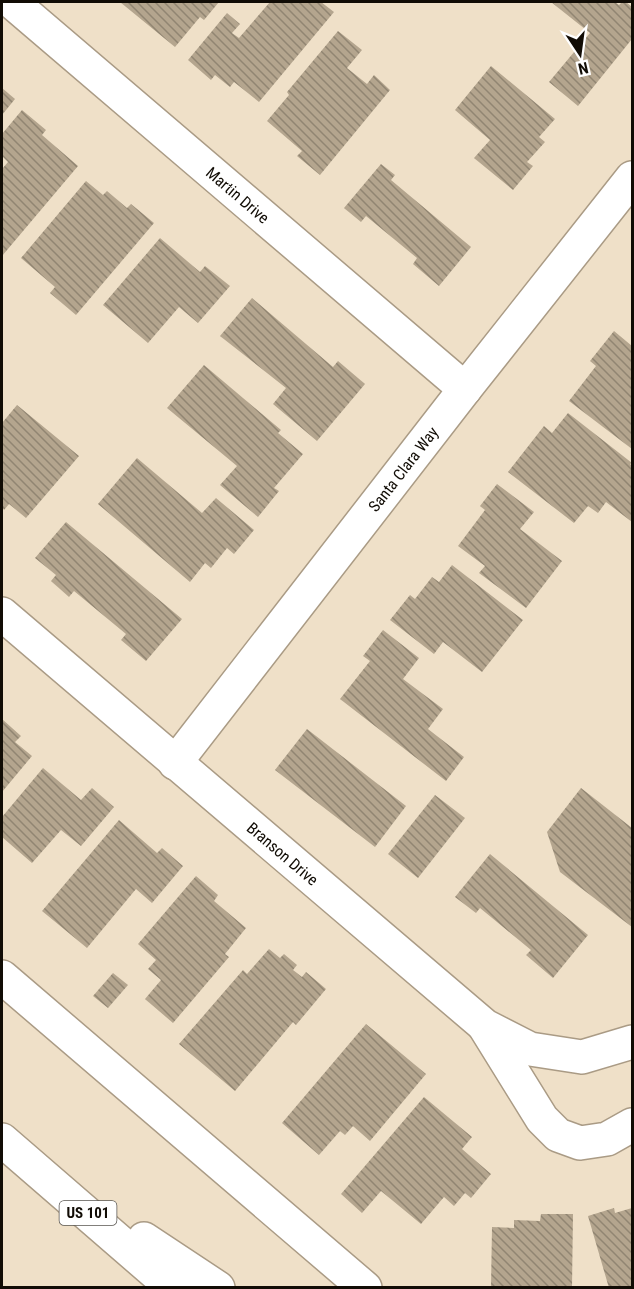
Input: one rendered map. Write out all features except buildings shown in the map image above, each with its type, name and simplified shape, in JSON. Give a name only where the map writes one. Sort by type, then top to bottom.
[{"type":"main road","name":"Martin Drive","points":[[12,2],[465,389]]},
{"type":"main road","name":"Santa Clara Way","points":[[175,763],[465,389],[633,178]]},
{"type":"main road","name":"Branson Drive","points":[[2,614],[484,1026],[530,1049],[582,1057],[633,1042]]},
{"type":"main road","points":[[2,977],[365,1287]]},
{"type":"main road","points":[[484,1026],[542,1119],[558,1135],[580,1143],[607,1139],[633,1125]]},
{"type":"main road","name":"US 101","points":[[2,1140],[173,1287]]},
{"type":"main road","points":[[32,1166],[218,1287]]}]
